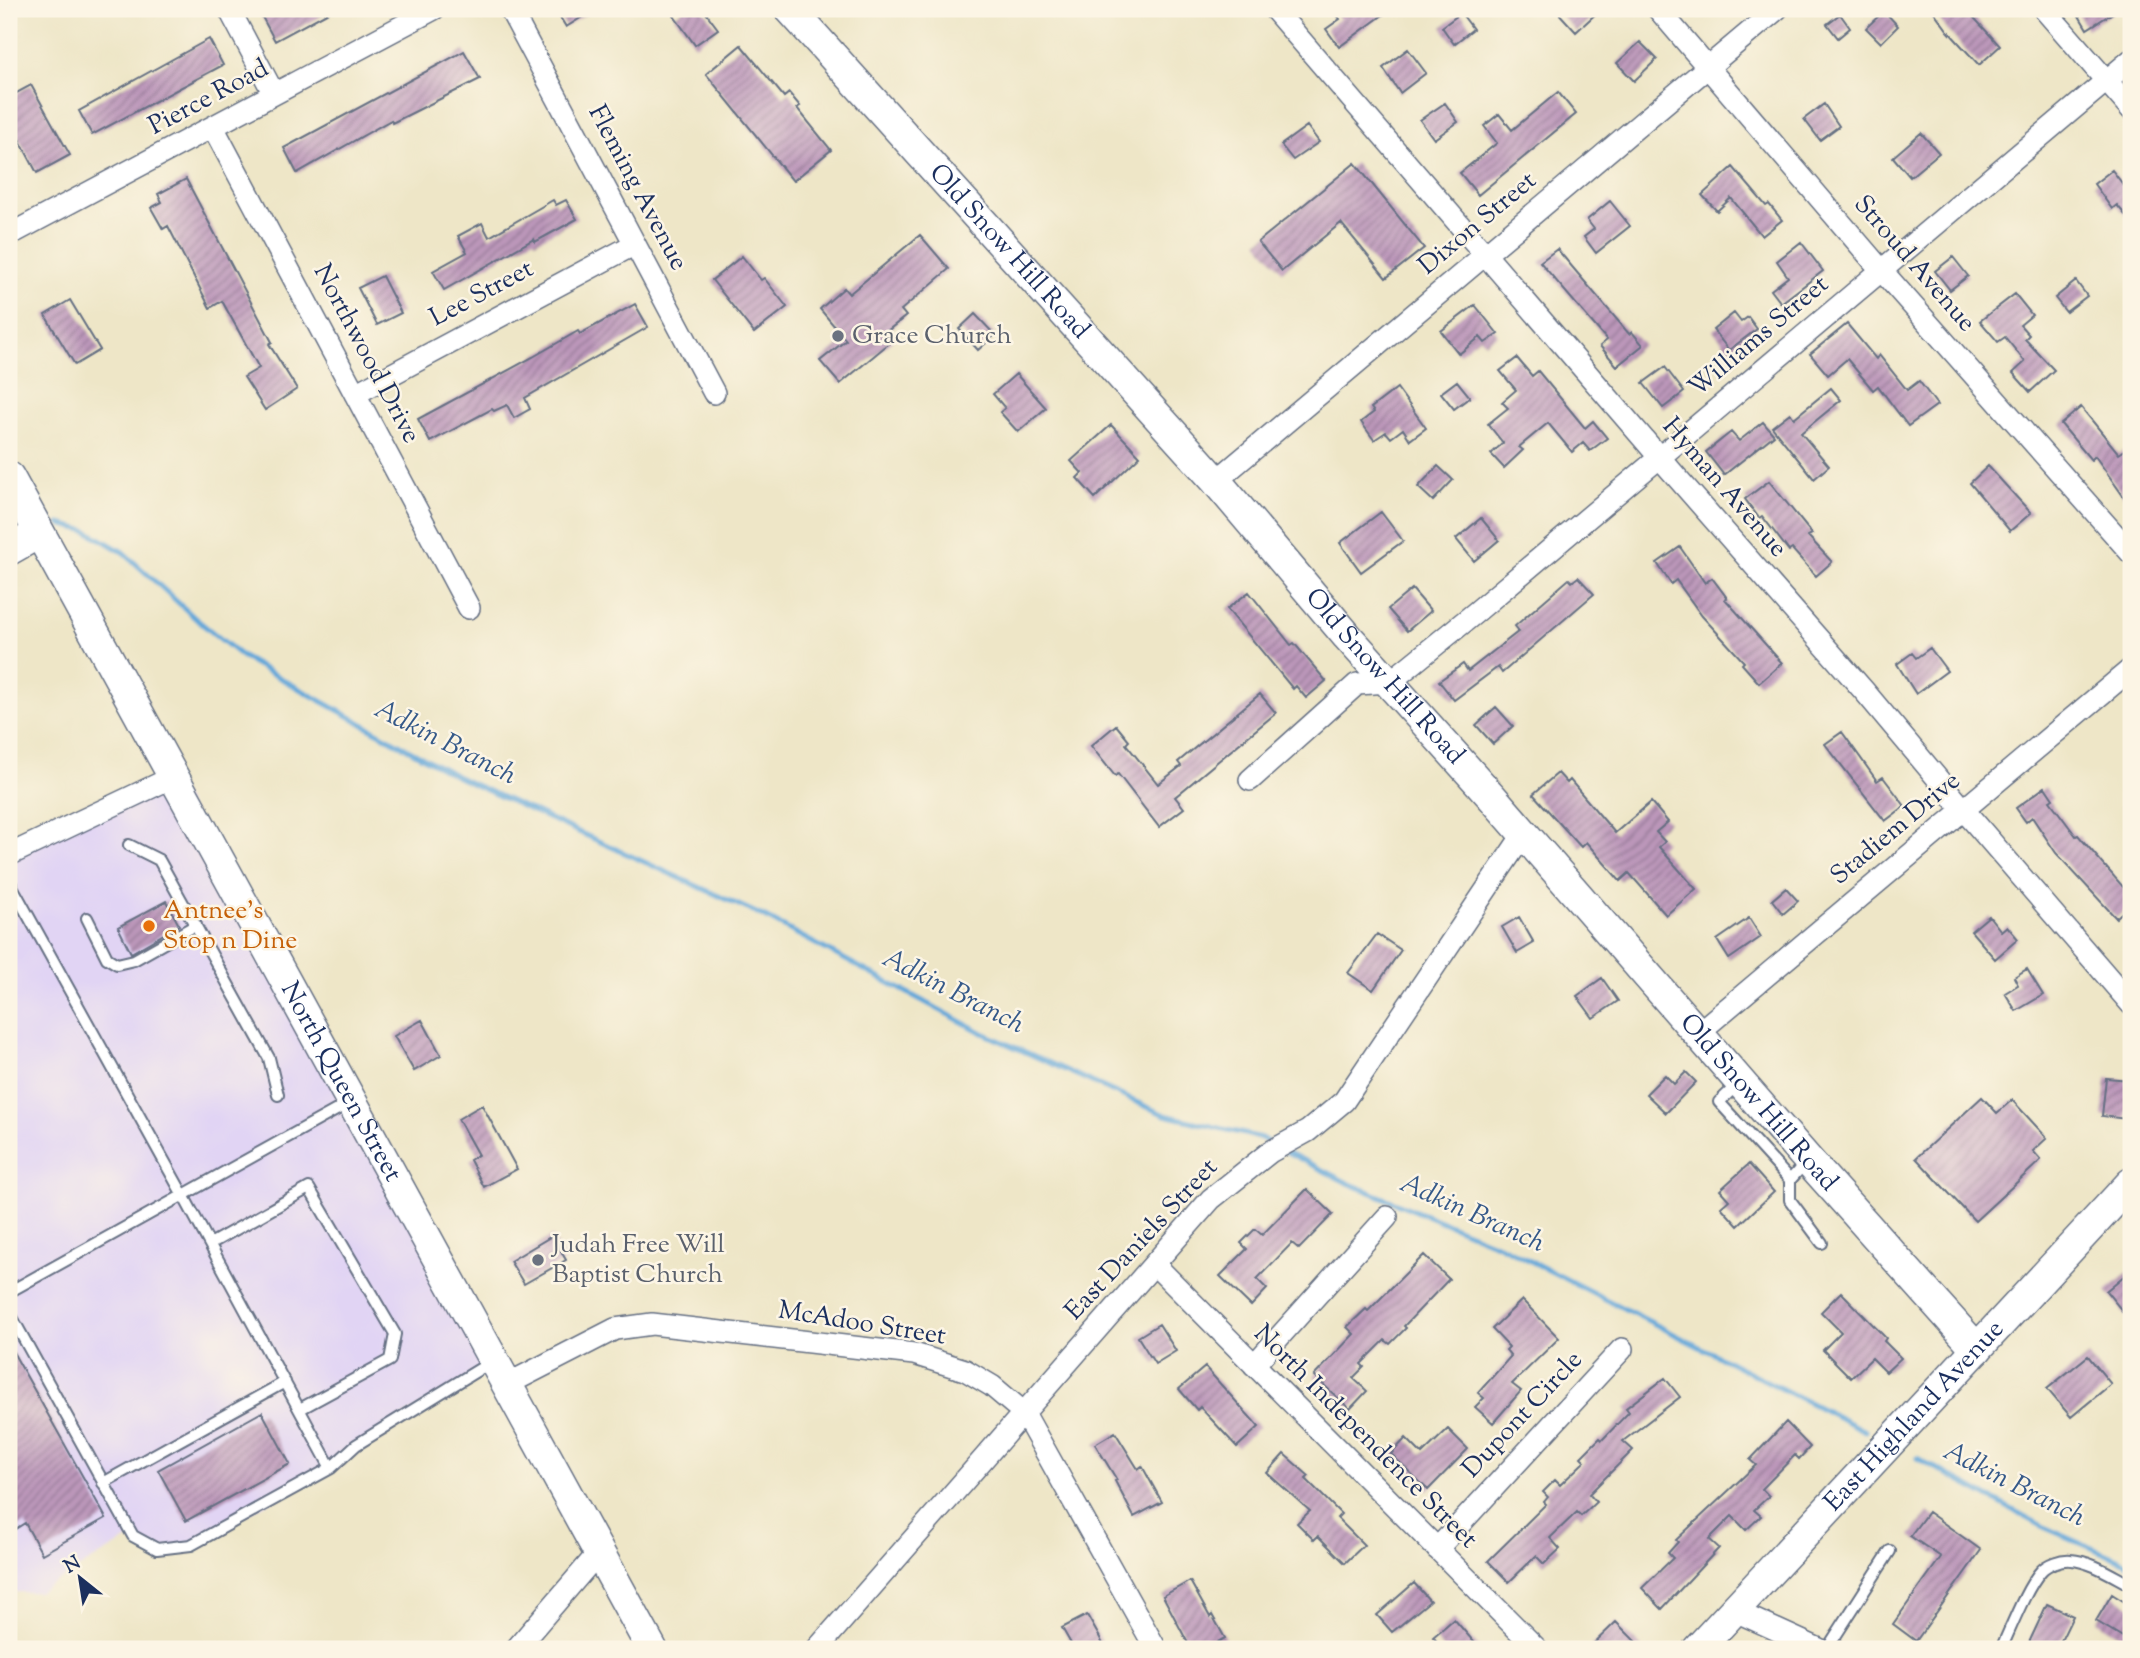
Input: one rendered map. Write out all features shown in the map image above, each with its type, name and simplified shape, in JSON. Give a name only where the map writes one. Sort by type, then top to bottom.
[{"type":"street","points":[[229,9],[274,94]]},
{"type":"street","name":"Pierce Road","points":[[9,235],[434,9]]},
{"type":"street","name":"Fleming Avenue","points":[[510,9],[714,393]]},
{"type":"street","name":"Old Snow Hill Road","points":[[790,9],[1216,481],[1347,636],[1741,1081],[1799,1170],[1977,1349]]},
{"type":"street","name":"Stroud Avenue","points":[[1658,9],[1882,271],[2131,552]]},
{"type":"street","name":"Dixon Street","points":[[1216,481],[1777,9]]},
{"type":"street","points":[[2044,9],[2131,109]]},
{"type":"street","name":"Hyman Avenue","points":[[1278,10],[2131,1004]]},
{"type":"street","name":"Williams Street","points":[[1390,682],[2131,60]]},
{"type":"street","name":"Northwood Drive","points":[[213,127],[469,608]]},
{"type":"street","name":"Lee Street","points":[[355,394],[635,244]]},
{"type":"street","name":"North Queen Street","points":[[9,477],[652,1649]]},
{"type":"street","points":[[9,550],[39,533]]},
{"type":"street","name":"Stadiem Drive","points":[[1698,1032],[2131,669]]},
{"type":"street","points":[[1250,780],[1357,684],[1390,682]]},
{"type":"street","points":[[9,855],[173,777]]},
{"type":"street","name":"East Daniels Street","points":[[817,1649],[1211,1199],[1270,1152],[1308,1131],[1344,1101],[1523,835]]},
{"type":"street","name":"East Highland Avenue","points":[[1698,1649],[2131,1183]]},
{"type":"street","points":[[1254,1365],[1387,1217]]},
{"type":"street","name":"North Independence Street","points":[[1154,1264],[1537,1649]]},
{"type":"street","name":"McAdoo Street","points":[[500,1373],[615,1329],[652,1324],[914,1354],[965,1370],[992,1386],[1024,1413],[1156,1649]]},
{"type":"street","name":"Dupont Circle","points":[[1437,1549],[1622,1349]]},
{"type":"street","points":[[516,1649],[599,1552]]},
{"type":"street","points":[[1733,1610],[1819,1649]]},
{"type":"lane","points":[[129,845],[159,860],[270,1058],[278,1095]]},
{"type":"lane","points":[[9,881],[331,1468]]},
{"type":"lane","points":[[87,918],[107,958],[117,964],[134,960],[196,925]]},
{"type":"lane","points":[[9,1292],[351,1102]]},
{"type":"lane","points":[[1799,1170],[1790,1200],[1822,1243]]},
{"type":"lane","points":[[210,1244],[309,1188],[395,1334],[390,1360],[300,1409]]},
{"type":"lane","points":[[9,1312],[133,1536],[157,1549],[191,1545],[331,1468],[356,1446],[500,1373]]},
{"type":"lane","points":[[103,1483],[285,1382]]},
{"type":"lane","points":[[1827,1649],[1890,1551]]},
{"type":"lane","points":[[2001,1649],[2033,1584],[2042,1570],[2054,1563],[2071,1560],[2131,1585]]},
{"type":"shaded area","points":[[173,777],[493,1361],[357,1445],[331,1468],[191,1545],[157,1549],[133,1536],[39,1592],[9,1592],[9,855]]},
{"type":"building","points":[[272,9],[334,9],[275,41],[261,15]]},
{"type":"building","points":[[555,9],[595,9],[566,27]]},
{"type":"building","points":[[684,9],[703,9],[718,29],[695,45],[674,16]]},
{"type":"building","points":[[1332,9],[1391,9],[1339,47],[1326,29],[1340,19]]},
{"type":"building","points":[[1555,9],[1601,9],[1576,32]]},
{"type":"building","points":[[1932,9],[1966,9],[2000,46],[1979,65]]},
{"type":"building","points":[[2075,9],[2119,9],[2087,29]]},
{"type":"building","points":[[1884,11],[1898,26],[1881,43],[1866,28]]},
{"type":"building","points":[[1461,13],[1473,29],[1454,44],[1442,27]]},
{"type":"building","points":[[1840,14],[1850,28],[1838,38],[1827,24]]},
{"type":"building","points":[[209,39],[223,65],[92,135],[79,111]]},
{"type":"building","points":[[1640,42],[1657,59],[1634,81],[1617,63]]},
{"type":"building","points":[[741,45],[784,97],[789,93],[800,106],[797,108],[831,150],[793,181],[706,74]]},
{"type":"building","points":[[1408,49],[1426,73],[1400,93],[1383,68]]},
{"type":"building","points":[[464,51],[480,79],[392,123],[391,120],[297,173],[284,148]]},
{"type":"building","points":[[31,85],[70,155],[37,173],[9,120],[9,97]]},
{"type":"building","points":[[1558,92],[1576,114],[1478,195],[1460,173],[1497,143],[1484,126],[1499,114],[1512,130]]},
{"type":"building","points":[[1445,103],[1458,122],[1434,139],[1420,120]]},
{"type":"building","points":[[1824,104],[1839,126],[1820,140],[1804,119]]},
{"type":"building","points":[[1307,126],[1319,142],[1293,160],[1281,145]]},
{"type":"building","points":[[1921,133],[1939,153],[1910,177],[1893,157]]},
{"type":"building","points":[[1355,163],[1424,248],[1386,278],[1341,223],[1282,271],[1258,242]]},
{"type":"building","points":[[1733,167],[1766,206],[1769,204],[1782,220],[1762,236],[1731,198],[1717,211],[1702,195]]},
{"type":"building","points":[[2112,170],[2131,195],[2131,222],[2117,205],[2112,209],[2094,184]]},
{"type":"building","points":[[186,179],[272,342],[269,344],[297,389],[265,410],[244,377],[259,368],[222,301],[210,308],[168,226],[163,229],[151,208],[162,202],[158,194]]},
{"type":"building","points":[[553,200],[556,205],[566,200],[577,219],[535,242],[534,239],[444,290],[433,271],[467,252],[458,236],[482,223],[489,237]]},
{"type":"building","points":[[1610,201],[1630,226],[1596,253],[1584,237],[1594,229],[1587,220]]},
{"type":"building","points":[[920,235],[949,269],[901,310],[906,316],[886,332],[893,340],[840,384],[820,361],[846,340],[820,309],[844,288],[849,294]]},
{"type":"building","points":[[1801,242],[1823,271],[1781,303],[1771,290],[1788,277],[1777,261]]},
{"type":"building","points":[[1557,249],[1629,334],[1632,332],[1643,345],[1617,366],[1600,346],[1607,340],[1540,262]]},
{"type":"building","points":[[742,256],[787,307],[754,333],[712,280]]},
{"type":"building","points":[[1953,257],[1968,276],[1950,290],[1935,271]]},
{"type":"building","points":[[382,276],[401,313],[377,325],[358,288]]},
{"type":"building","points":[[2076,281],[2087,296],[2066,312],[2055,298]]},
{"type":"building","points":[[2015,294],[2032,315],[2020,325],[2029,335],[2025,339],[2054,370],[2030,392],[2013,373],[2025,362],[2005,337],[1998,342],[1980,321]]},
{"type":"building","points":[[70,300],[100,350],[75,365],[45,315]]},
{"type":"building","points":[[635,304],[648,327],[525,398],[530,409],[514,418],[507,405],[494,411],[492,409],[430,442],[418,419],[578,331],[580,334]]},
{"type":"building","points":[[1475,305],[1498,334],[1485,343],[1480,337],[1459,354],[1441,331]]},
{"type":"building","points":[[1734,313],[1741,322],[1748,317],[1757,329],[1729,350],[1713,330]]},
{"type":"building","points":[[975,314],[995,335],[978,350],[959,329]]},
{"type":"building","points":[[1847,324],[1876,359],[1879,355],[1907,390],[1919,381],[1937,405],[1908,426],[1878,386],[1873,390],[1847,359],[1828,375],[1810,354]]},
{"type":"building","points":[[1517,358],[1532,376],[1538,371],[1585,428],[1593,421],[1607,438],[1590,451],[1583,443],[1572,452],[1548,423],[1519,447],[1523,450],[1504,468],[1491,454],[1503,443],[1488,424],[1508,408],[1502,402],[1516,390],[1500,371]]},
{"type":"building","points":[[1665,367],[1684,392],[1663,408],[1643,383]]},
{"type":"building","points":[[1016,374],[1046,408],[1018,432],[1000,412],[1005,408],[993,394]]},
{"type":"building","points":[[1457,381],[1470,397],[1454,409],[1441,393]]},
{"type":"building","points":[[1397,388],[1426,428],[1410,440],[1403,429],[1391,438],[1386,432],[1374,440],[1361,422],[1374,412],[1371,408]]},
{"type":"building","points":[[1831,388],[1841,400],[1801,433],[1829,466],[1814,479],[1772,427],[1790,413],[1794,418]]},
{"type":"building","points":[[2081,407],[2119,454],[2131,446],[2131,507],[2095,456],[2091,460],[2061,424]]},
{"type":"building","points":[[1763,422],[1774,435],[1724,475],[1706,452],[1731,432],[1739,441]]},
{"type":"building","points":[[1111,425],[1140,456],[1095,498],[1077,478],[1082,473],[1071,461]]},
{"type":"building","points":[[1438,466],[1453,480],[1433,501],[1418,487]]},
{"type":"building","points":[[1988,466],[2031,513],[2010,531],[1970,483]]},
{"type":"building","points":[[1769,481],[1812,534],[1808,536],[1832,562],[1816,576],[1792,549],[1789,551],[1745,499]]},
{"type":"building","points":[[1381,512],[1403,541],[1361,572],[1340,543]]},
{"type":"building","points":[[1481,518],[1499,540],[1474,561],[1456,539]]},
{"type":"building","points":[[1680,547],[1705,583],[1712,578],[1727,598],[1725,599],[1782,663],[1759,683],[1742,664],[1744,662],[1702,616],[1676,580],[1671,584],[1657,563]]},
{"type":"building","points":[[1578,577],[1594,594],[1502,673],[1498,667],[1454,700],[1439,681],[1463,664],[1468,671],[1519,631],[1515,626],[1569,579],[1572,582]]},
{"type":"building","points":[[1412,589],[1431,611],[1407,631],[1388,609]]},
{"type":"building","points":[[1249,592],[1291,645],[1294,643],[1326,681],[1306,698],[1296,686],[1293,689],[1227,609]]},
{"type":"building","points":[[1930,648],[1947,671],[1916,694],[1897,664],[1912,653],[1916,658]]},
{"type":"building","points":[[1260,694],[1276,713],[1175,797],[1184,808],[1159,827],[1118,774],[1115,776],[1091,746],[1116,725],[1129,741],[1126,744],[1158,784],[1181,766],[1178,762]]},
{"type":"building","points":[[1496,707],[1513,726],[1493,744],[1476,725]]},
{"type":"building","points":[[1842,732],[1877,781],[1883,777],[1905,806],[1885,821],[1825,744]]},
{"type":"building","points":[[1558,773],[1567,783],[1570,780],[1615,833],[1651,802],[1668,822],[1656,832],[1665,842],[1659,847],[1696,889],[1666,915],[1629,873],[1620,881],[1586,842],[1581,847],[1533,794]]},
{"type":"building","points":[[2045,787],[2053,799],[2050,801],[2076,836],[2078,835],[2131,896],[2131,904],[2116,918],[2056,853],[2032,817],[2026,822],[2016,808]]},
{"type":"building","points":[[1786,888],[1798,901],[1783,914],[1772,900]]},
{"type":"building","name":"Antnee's Stop n Dine","points":[[166,901],[179,925],[131,953],[118,927]]},
{"type":"building","points":[[1989,916],[2001,931],[2007,926],[2018,939],[1995,959],[1971,931]]},
{"type":"building","points":[[1519,917],[1534,943],[1517,953],[1502,927]]},
{"type":"building","points":[[1749,918],[1761,937],[1729,959],[1717,940]]},
{"type":"building","points":[[1377,934],[1401,950],[1373,990],[1348,973]]},
{"type":"building","points":[[2027,969],[2043,995],[2016,1011],[2005,993],[2018,985],[2014,977]]},
{"type":"building","points":[[1602,978],[1618,1001],[1593,1018],[1577,996]]},
{"type":"building","points":[[422,1020],[441,1055],[414,1071],[394,1036]]},
{"type":"building","points":[[1686,1072],[1696,1082],[1666,1113],[1646,1094],[1665,1075],[1674,1084]]},
{"type":"building","points":[[2106,1078],[2130,1080],[2126,1119],[2102,1116]]},
{"type":"building","points":[[1982,1097],[1997,1113],[2012,1100],[2047,1138],[2033,1151],[2041,1160],[1975,1221],[1916,1158]]},
{"type":"building","points":[[482,1105],[517,1169],[484,1187],[470,1160],[478,1155],[458,1119]]},
{"type":"building","points":[[1749,1164],[1774,1192],[1738,1226],[1721,1207],[1729,1200],[1720,1190]]},
{"type":"building","points":[[1307,1189],[1333,1214],[1299,1249],[1292,1243],[1257,1279],[1267,1289],[1251,1306],[1220,1276],[1247,1249],[1241,1243],[1255,1229],[1262,1235]]},
{"type":"building","name":"Judah Free Will Baptist Church","points":[[552,1236],[566,1260],[524,1284],[510,1261]]},
{"type":"building","points":[[1424,1255],[1449,1279],[1390,1344],[1385,1340],[1361,1364],[1364,1367],[1353,1378],[1367,1391],[1350,1409],[1314,1376],[1354,1334],[1347,1327],[1366,1309],[1368,1311]]},
{"type":"building","points":[[2131,1270],[2131,1322],[2106,1291]]},
{"type":"building","points":[[1841,1292],[1886,1338],[1884,1341],[1901,1358],[1886,1372],[1872,1358],[1851,1378],[1823,1350],[1841,1332],[1821,1312]]},
{"type":"building","points":[[1522,1300],[1559,1338],[1512,1384],[1521,1391],[1493,1423],[1475,1407],[1484,1398],[1478,1393],[1511,1356],[1506,1350],[1509,1347],[1492,1329]]},
{"type":"building","points":[[1159,1324],[1176,1351],[1155,1364],[1138,1337]]},
{"type":"building","points":[[9,1345],[106,1518],[42,1554],[25,1523],[9,1533]]},
{"type":"building","points":[[2088,1356],[2111,1384],[2071,1417],[2047,1389]]},
{"type":"building","points":[[1205,1367],[1259,1427],[1237,1447],[1200,1407],[1197,1410],[1179,1389]]},
{"type":"building","points":[[1665,1378],[1680,1397],[1623,1441],[1633,1450],[1589,1494],[1596,1502],[1581,1516],[1577,1512],[1550,1538],[1560,1549],[1544,1564],[1536,1556],[1509,1582],[1488,1561],[1546,1504],[1544,1502],[1548,1497],[1543,1492],[1555,1480],[1560,1485],[1585,1461],[1581,1457],[1629,1412],[1626,1408]]},
{"type":"building","points":[[262,1412],[290,1464],[186,1521],[158,1470]]},
{"type":"building","points":[[1786,1422],[1810,1447],[1799,1459],[1795,1455],[1762,1489],[1769,1496],[1754,1510],[1761,1516],[1746,1530],[1732,1516],[1709,1539],[1719,1548],[1662,1609],[1642,1588],[1673,1558],[1668,1553],[1678,1542],[1676,1540],[1756,1465],[1750,1460]]},
{"type":"building","points":[[1448,1429],[1468,1449],[1428,1490],[1391,1454],[1406,1438],[1422,1454]]},
{"type":"building","points":[[1115,1432],[1138,1469],[1142,1466],[1162,1502],[1134,1517],[1115,1481],[1117,1480],[1095,1444]]},
{"type":"building","points":[[1284,1454],[1309,1476],[1306,1479],[1341,1514],[1337,1518],[1364,1545],[1345,1563],[1318,1536],[1314,1540],[1297,1523],[1310,1511],[1267,1473]]},
{"type":"building","points":[[1928,1512],[1981,1550],[1916,1641],[1893,1624],[1941,1557],[1910,1536]]},
{"type":"building","points":[[1190,1581],[1225,1638],[1205,1649],[1191,1649],[1163,1596]]},
{"type":"building","points":[[1414,1583],[1430,1601],[1392,1632],[1377,1615]]},
{"type":"building","points":[[2112,1594],[2131,1606],[2131,1642],[2096,1621]]},
{"type":"building","points":[[2047,1604],[2073,1616],[2057,1649],[2026,1649]]},
{"type":"building","points":[[1087,1615],[1105,1649],[1074,1649],[1062,1628]]},
{"type":"building","points":[[1454,1619],[1480,1649],[1443,1649],[1433,1637]]},
{"type":"building","points":[[1616,1622],[1643,1649],[1588,1649]]},
{"type":"waterway","name":"Adkin Branch","points":[[60,524],[87,531],[123,552],[196,619],[244,658],[460,778],[763,916],[983,1033],[1165,1115],[1261,1138],[1273,1145]]},
{"type":"waterway","name":"Adkin Branch","points":[[1285,1151],[1348,1183],[1501,1246],[1865,1431]]},
{"type":"waterway","name":"Adkin Branch","points":[[1917,1458],[2046,1528],[2131,1565]]},
{"type":"place","name":"Grace Church","points":[[838,336]]},
{"type":"place","name":"Antnee's Stop n Dine","points":[[149,926]]},
{"type":"place","name":"Judah Free Will Baptist Church","points":[[538,1260]]}]
